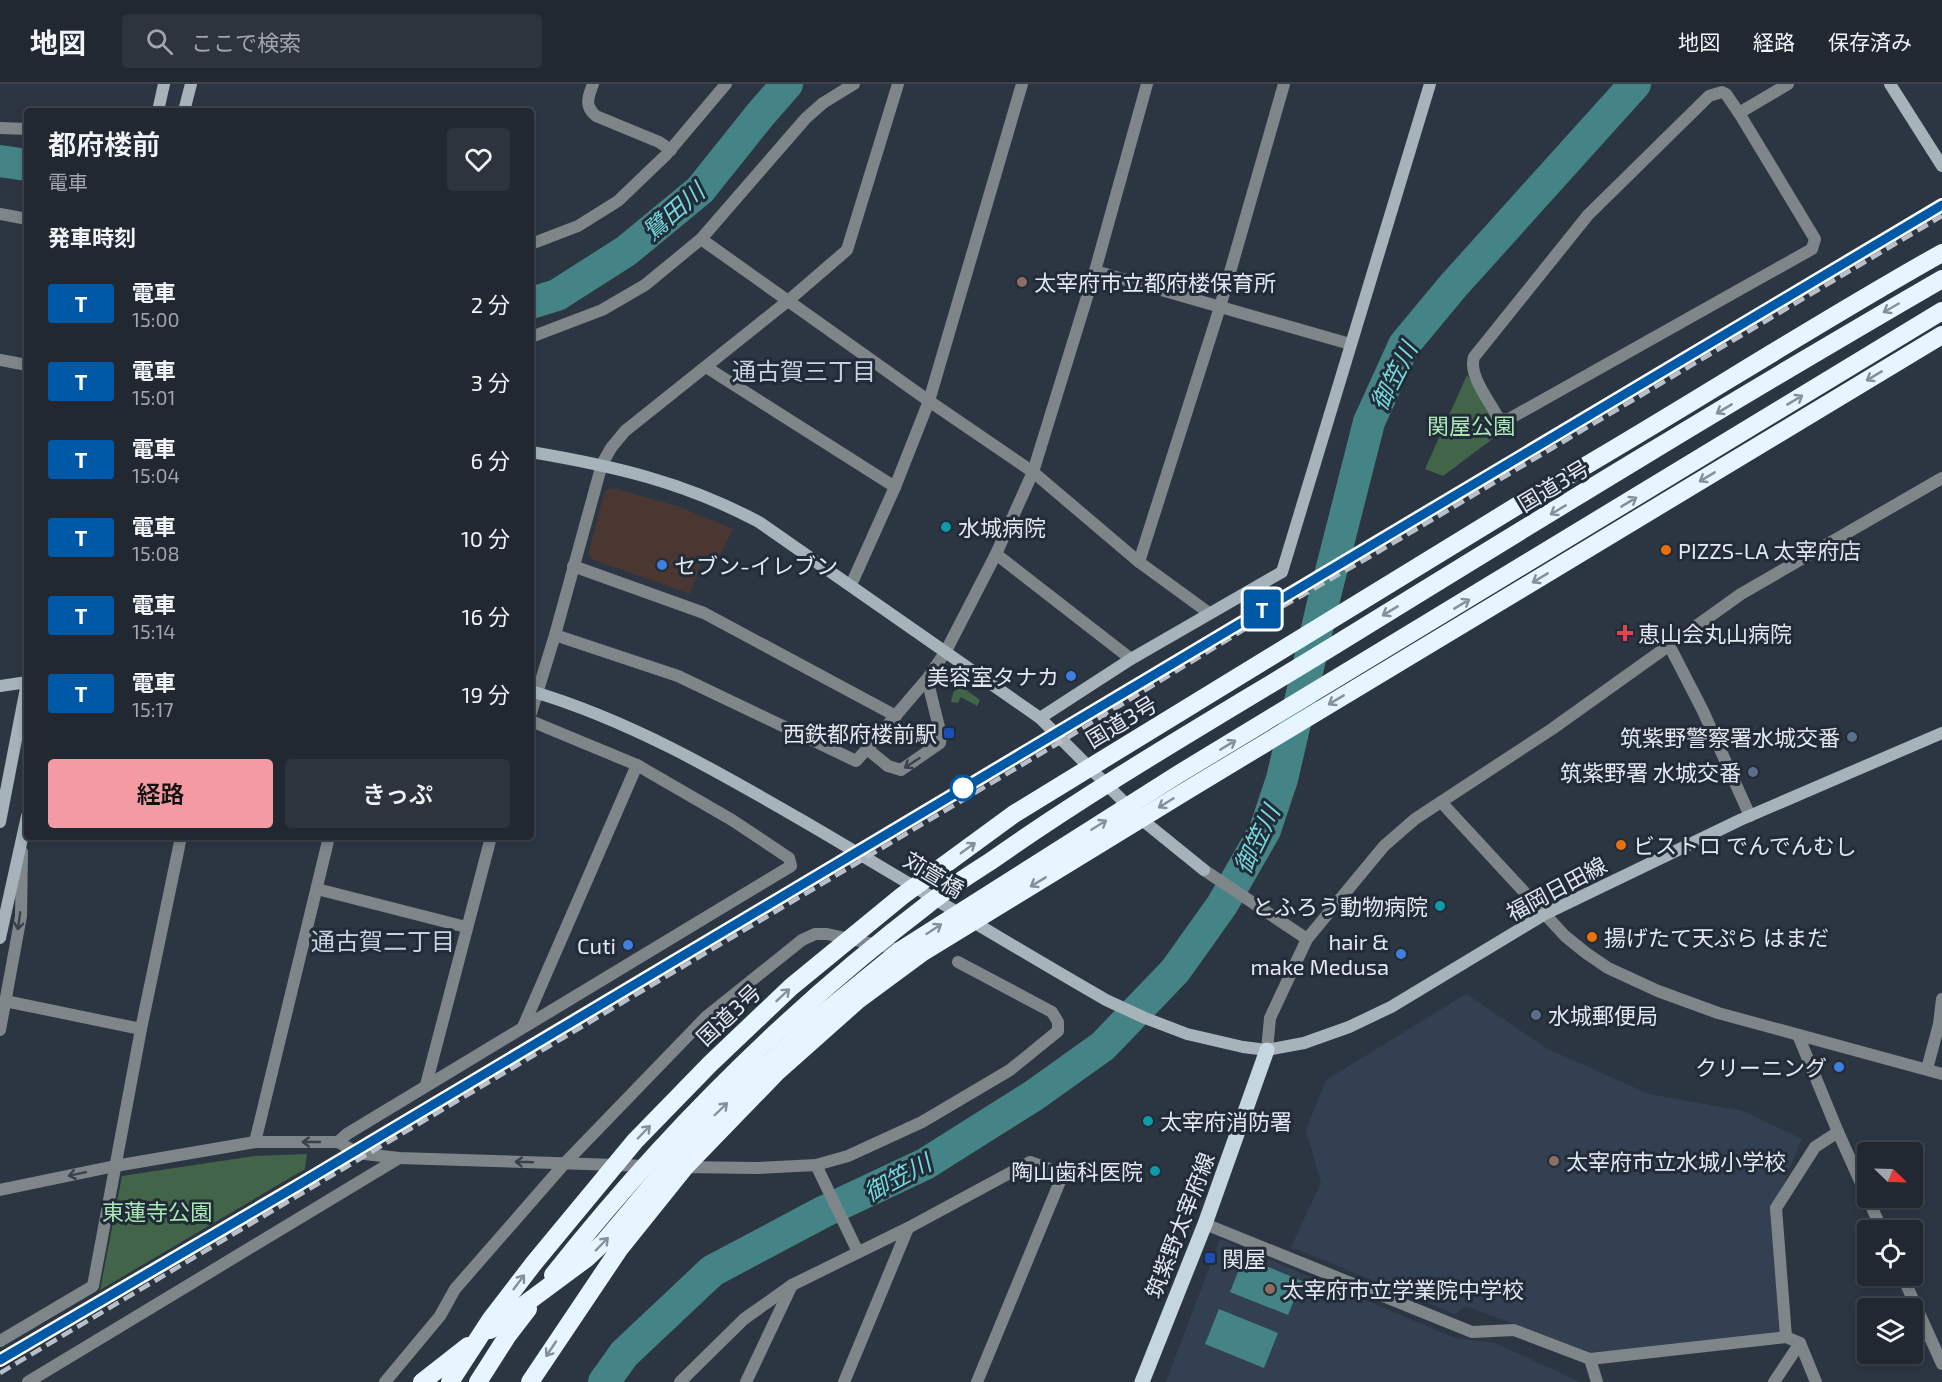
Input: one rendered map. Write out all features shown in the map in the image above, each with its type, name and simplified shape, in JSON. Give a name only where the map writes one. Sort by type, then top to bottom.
[{"type":"highway","name":"国道3号","points":[[450,1382],[491,1319],[635,1140],[791,987],[902,896],[1014,814],[1504,513],[1591,463],[1852,303],[1942,253]]},
{"type":"highway","name":"国道3号","points":[[478,1382],[508,1335],[549,1281],[598,1219],[661,1148],[730,1075],[807,1003],[928,904],[1047,822],[1154,756],[1748,394],[1942,279]]},
{"type":"highway","points":[[1381,663],[1942,311]]},
{"type":"highway","points":[[530,1382],[620,1248],[685,1167],[777,1072],[858,1000],[923,952],[1184,782],[1381,663],[1942,334]]},
{"type":"highway","points":[[422,1382],[587,1258],[604,1242],[716,1113],[814,1021],[901,950],[1135,813]]},
{"type":"main road","name":"筑紫野太宰府線","points":[[1143,1382],[1205,1224],[1267,1050]]},
{"type":"street","points":[[159,108],[164,84]]},
{"type":"street","points":[[185,108],[190,84]]},
{"type":"street","points":[[534,243],[578,226],[618,201],[670,150],[726,84]]},
{"type":"street","points":[[534,336],[602,310],[645,285],[701,239],[806,118],[823,103],[854,84]]},
{"type":"street","points":[[534,692],[555,635],[602,464],[611,448],[625,431],[789,300],[847,250],[898,84]]},
{"type":"street","points":[[851,585],[895,487],[929,401],[1022,84]]},
{"type":"street","points":[[555,635],[678,676],[856,761],[927,679],[946,651],[996,554],[1033,472],[1095,271],[1147,84]]},
{"type":"street","points":[[1139,562],[1220,307],[1284,84]]},
{"type":"street","points":[[1040,718],[1131,659],[1282,572],[1430,84]]},
{"type":"street","points":[[1739,113],[1788,84]]},
{"type":"street","points":[[1890,84],[1942,166]]},
{"type":"street","points":[[588,85],[587,105],[596,116],[659,142],[670,150]]},
{"type":"street","points":[[1722,92],[1726,94],[1739,113],[1815,238],[1812,249],[1509,419],[1497,416],[1475,376],[1472,364],[1481,348],[1588,215],[1709,96],[1722,92]]},
{"type":"street","points":[[0,128],[24,129]]},
{"type":"street","points":[[0,214],[24,218]]},
{"type":"street","points":[[701,239],[1033,472],[1139,562],[1209,613]]},
{"type":"street","points":[[1095,271],[1350,344]]},
{"type":"street","points":[[0,360],[24,364]]},
{"type":"street","points":[[706,367],[895,487]]},
{"type":"street","points":[[534,453],[602,464],[658,479],[724,504],[759,522],[1040,718],[1135,813],[1204,870],[1307,939]]},
{"type":"street","points":[[1267,1050],[1270,1018],[1307,939],[1384,846],[1415,819],[1552,729],[1741,594],[1942,478]]},
{"type":"street","points":[[996,554],[1131,659]]},
{"type":"street","points":[[573,566],[704,613],[896,716]]},
{"type":"street","points":[[1669,645],[1703,711],[1750,816]]},
{"type":"street","points":[[867,749],[888,766],[901,770],[940,743],[941,735],[927,679]]},
{"type":"street","points":[[0,686],[24,683]]},
{"type":"street","name":"苅萱橋","points":[[534,692],[597,714],[664,743],[735,781],[1106,1000],[1187,1034]]},
{"type":"street","points":[[0,822],[24,698]]},
{"type":"street","points":[[338,1142],[347,1134],[426,1085],[791,866],[789,858],[732,820],[637,765],[534,722]]},
{"type":"street","name":"福岡日田線","points":[[1187,1034],[1267,1050],[1304,1043],[1349,1027],[1391,1007],[1545,914],[1750,816],[1942,733]]},
{"type":"street","points":[[523,1027],[637,765]]},
{"type":"street","points":[[1441,802],[1564,936],[1608,968],[1718,1013],[1942,1074]]},
{"type":"street","points":[[0,938],[24,832]]},
{"type":"street","points":[[0,1341],[93,1286],[141,1029],[180,840]]},
{"type":"street","points":[[255,1142],[328,840]]},
{"type":"street","points":[[426,1085],[490,840]]},
{"type":"street","points":[[0,1030],[21,916],[22,842]]},
{"type":"street","points":[[317,889],[466,927]]},
{"type":"street","points":[[385,1382],[440,1316],[455,1289],[565,1163],[706,1017],[802,940],[815,934],[827,934],[901,950]]},
{"type":"street","points":[[0,1190],[115,1166],[255,1142],[338,1142],[365,1154],[399,1158],[818,1170],[922,1122],[1010,1070],[1058,1031],[1059,1022],[1052,1012],[958,962]]},
{"type":"street","points":[[1927,1070],[1939,1024],[1942,999]]},
{"type":"street","points":[[5,1002],[141,1029]]},
{"type":"street","points":[[1798,1035],[1878,1220]]},
{"type":"street","points":[[1786,1337],[1776,1208],[1815,1147],[1838,1132]]},
{"type":"street","points":[[28,1382],[399,1158]]},
{"type":"street","points":[[680,1382],[744,1319],[792,1285],[908,1228],[1030,1162],[1064,1174],[977,1382]]},
{"type":"street","points":[[818,1170],[858,1252]]},
{"type":"street","points":[[1205,1224],[1472,1332],[1514,1330],[1590,1359],[1786,1337],[1800,1343],[1815,1382]]},
{"type":"street","points":[[844,1382],[908,1228]]},
{"type":"street","points":[[746,1382],[792,1285]]},
{"type":"street","points":[[1907,1286],[1942,1361]]},
{"type":"street","points":[[1774,1382],[1800,1343]]},
{"type":"street","points":[[1590,1359],[1597,1382]]},
{"type":"shaded area","points":[[613,488],[680,507],[733,529],[717,561],[703,558],[690,594],[594,560],[588,555],[605,491]]},
{"type":"shaded area","name":"太宰府市立水城小学校","points":[[1466,994],[1548,1049],[1649,1094],[1743,1111],[1802,1139],[1772,1211],[1779,1331],[1760,1337],[1590,1352],[1466,1306],[1455,1314],[1291,1247],[1321,1183],[1306,1130],[1326,1080]]},
{"type":"shaded area","name":"太宰府市立学業院中学校","points":[[1220,1239],[1455,1338],[1495,1343],[1580,1382],[1166,1382]]},
{"type":"shaded area","points":[[1244,1257],[1302,1281],[1288,1315],[1230,1292]]},
{"type":"shaded area","points":[[1219,1309],[1278,1333],[1264,1368],[1205,1344]]},
{"type":"green space","name":"関屋公園","points":[[1467,375],[1503,431],[1443,476],[1425,469]]},
{"type":"green space","points":[[957,687],[962,687],[980,700],[977,706],[961,697],[958,703],[951,702]]},
{"type":"green space","name":"東蓮寺公園","points":[[307,1154],[305,1169],[100,1290],[122,1176],[254,1156]]},
{"type":"waterway","name":"鷺田川","points":[[534,302],[557,295],[626,251],[700,190],[787,84]]},
{"type":"waterway","name":"御笠川","points":[[604,1382],[624,1354],[712,1271],[823,1212],[925,1164],[1033,1096],[1103,1046],[1175,971],[1222,905],[1265,830],[1282,779],[1323,603],[1369,422],[1404,345],[1453,286],[1635,84]]},
{"type":"waterway","name":"鷺田川","points":[[0,161],[24,165]]},
{"type":"railway","points":[[1273,602],[1942,205]]},
{"type":"railway","points":[[0,1373],[1062,741],[1266,616],[1378,552],[1942,216]]},
{"type":"railway","points":[[650,975],[1230,628]]},
{"type":"railway","points":[[0,1360],[184,1252]]},
{"type":"train","name":"T","points":[[0,1360],[300,1184],[1942,205]]},
{"type":"place","name":"太宰府市立都府楼保育所","points":[[1022,282]]},
{"type":"place","name":"水城病院","points":[[946,527]]},
{"type":"place","name":"PIZZS-LA 太宰府店","points":[[1666,550]]},
{"type":"place","name":"セブン-イレブン","points":[[662,565]]},
{"type":"place","name":"恵山会丸山病院","points":[[1625,633]]},
{"type":"place","name":"美容室タナカ","points":[[1071,676]]},
{"type":"place","name":"西鉄都府楼前駅","points":[[949,733]]},
{"type":"place","name":"筑紫野警察署水城交番","points":[[1852,737]]},
{"type":"place","name":"筑紫野署 水城交番","points":[[1753,772]]},
{"type":"place","name":"ビストロ でんでんむし","points":[[1621,845]]},
{"type":"place","name":"とふろう動物病院","points":[[1440,906]]},
{"type":"place","name":"揚げたて天ぷら はまだ","points":[[1592,937]]},
{"type":"place","name":"Cuti","points":[[628,945]]},
{"type":"place","name":"hair & make Medusa","points":[[1401,954]]},
{"type":"place","name":"水城郵便局","points":[[1536,1015]]},
{"type":"place","name":"クリーニング","points":[[1839,1067]]},
{"type":"place","name":"太宰府消防署","points":[[1148,1121]]},
{"type":"place","name":"太宰府市立水城小学校","points":[[1554,1161]]},
{"type":"place","name":"陶山歯科医院","points":[[1155,1171]]},
{"type":"place","name":"関屋","points":[[1210,1258]]},
{"type":"place","name":"太宰府市立学業院中学校","points":[[1270,1289]]},
{"type":"district","name":"通古賀三丁目","points":[[804,370]]},
{"type":"district","name":"通古賀二丁目","points":[[383,940]]}]
